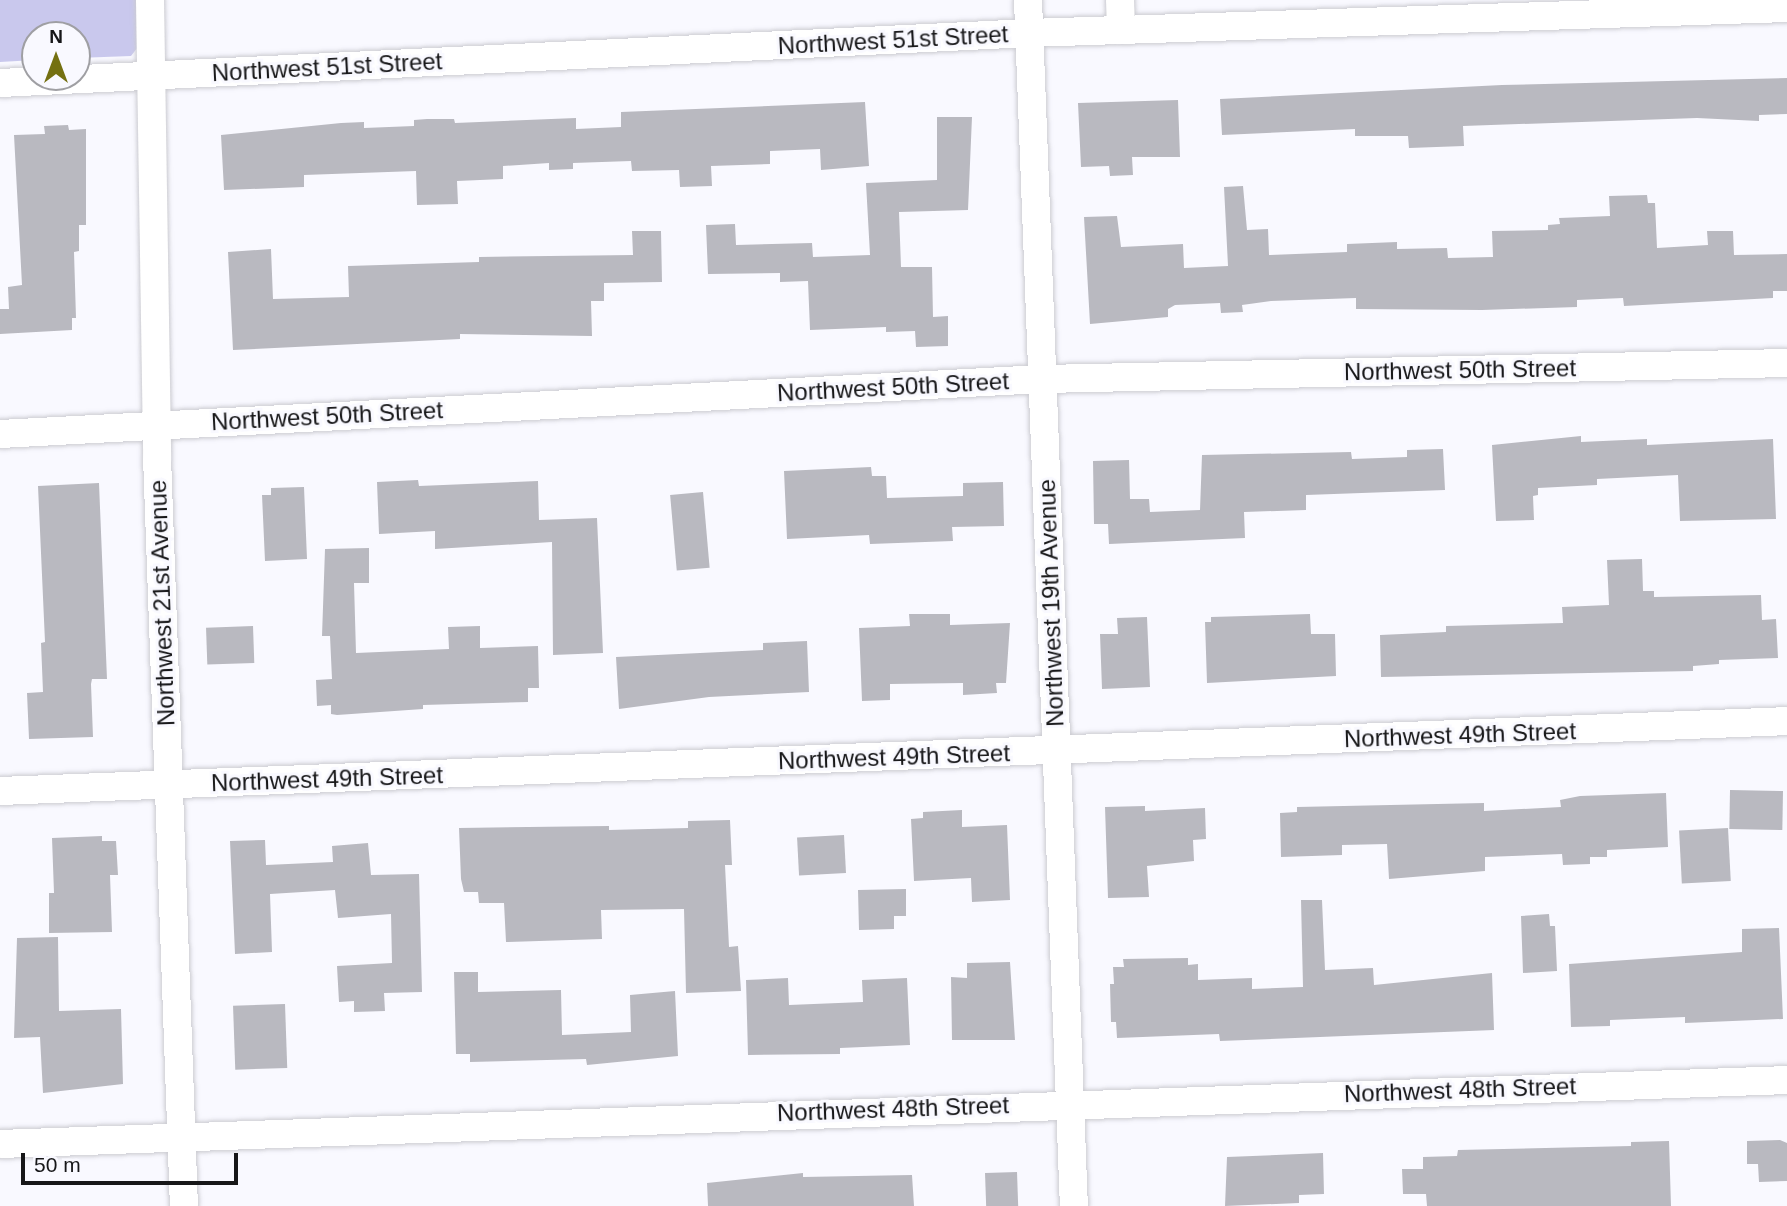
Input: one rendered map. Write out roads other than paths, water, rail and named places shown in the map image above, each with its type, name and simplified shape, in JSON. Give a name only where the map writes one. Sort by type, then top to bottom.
[{"type":"street","name":"Northwest 21st Avenue","points":[[150,0],[156,425],[184,1206]]},
{"type":"street","name":"Northwest 19th Avenue","points":[[1028,0],[1074,1206]]},
{"type":"street","points":[[1120,0],[1121,30]]},
{"type":"street","name":"Northwest 51st Street","points":[[0,83],[1029,33],[1787,8]]},
{"type":"street","name":"Northwest 50th Street","points":[[0,434],[1043,379],[1787,363]]},
{"type":"street","name":"Northwest 49th Street","points":[[0,791],[1787,721]]},
{"type":"street","name":"Northwest 48th Street","points":[[0,1144],[1070,1102],[1787,1080]]}]
